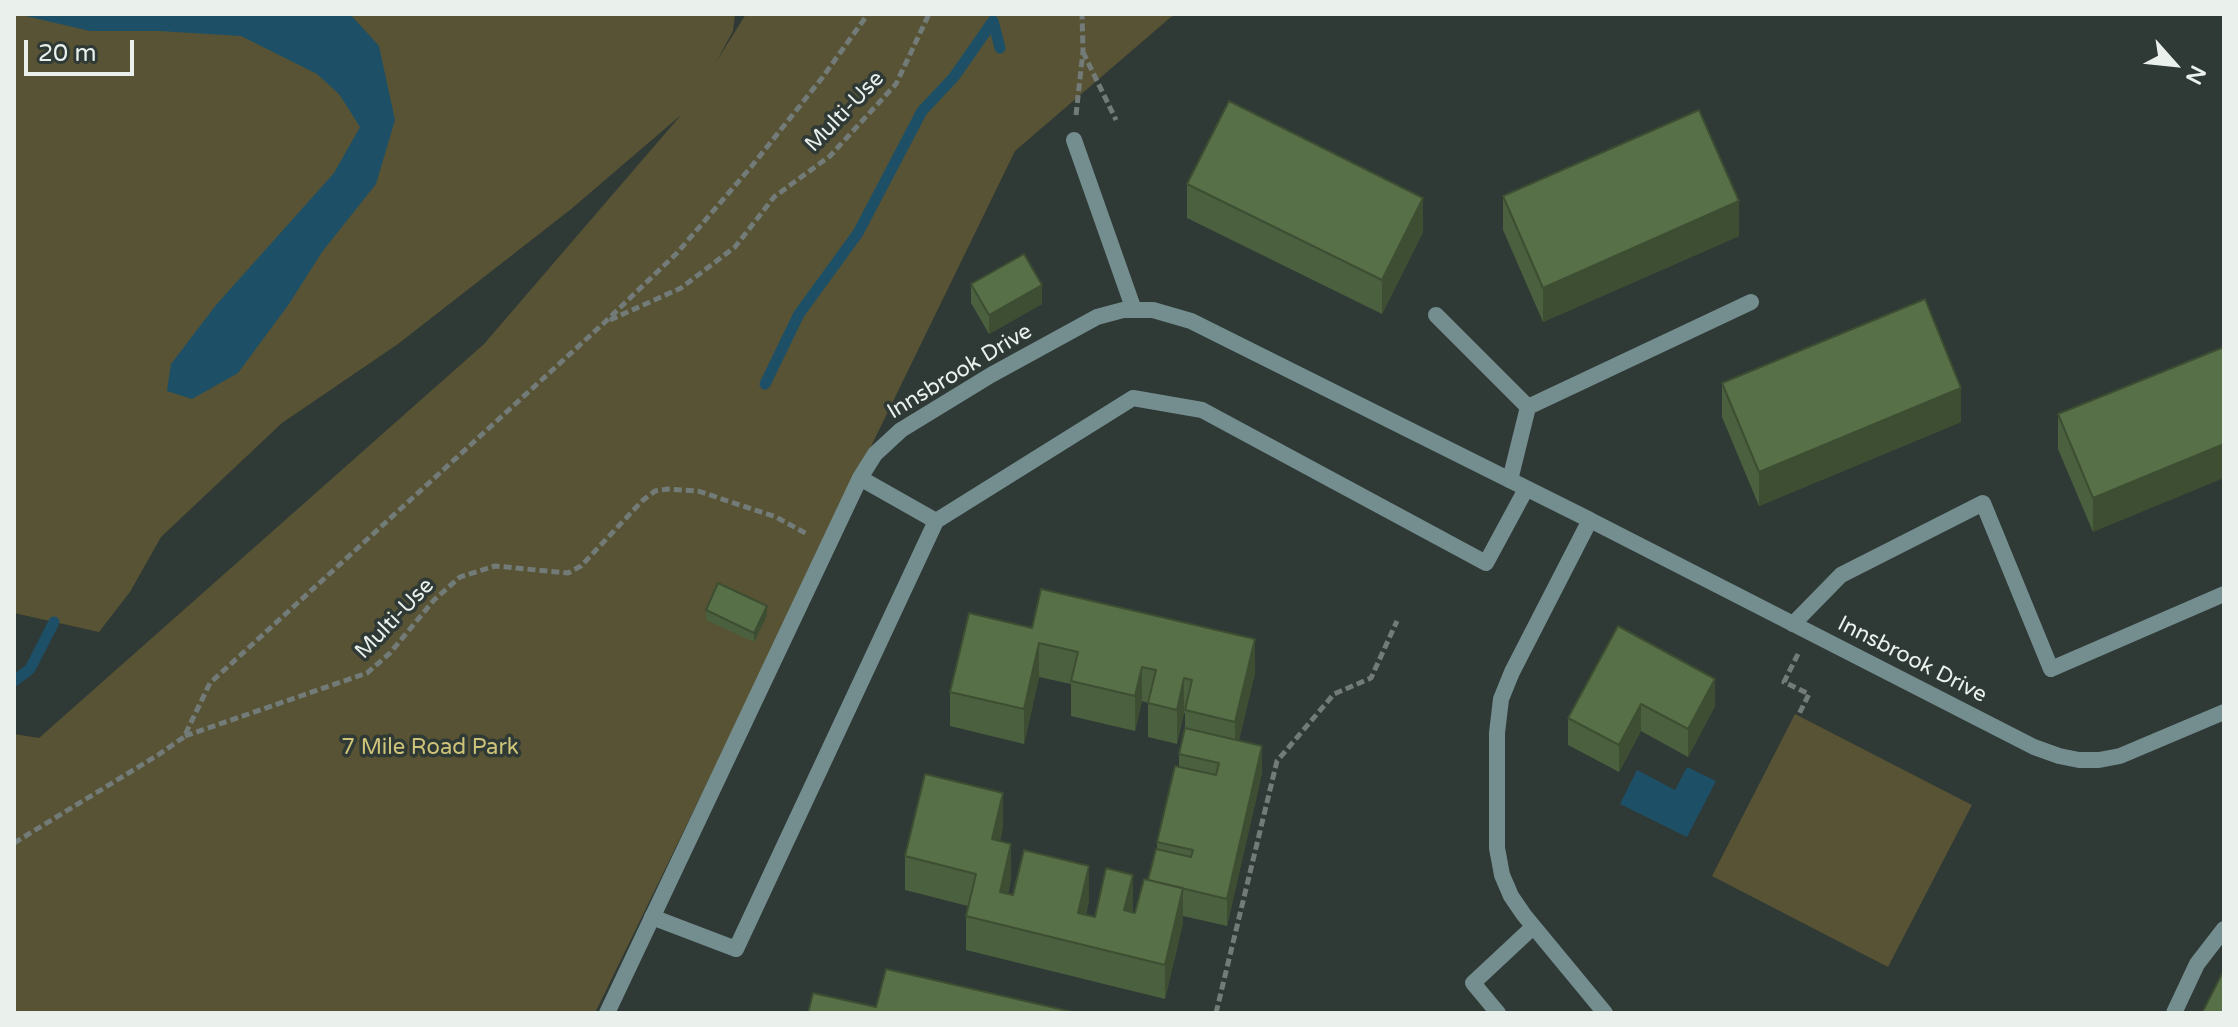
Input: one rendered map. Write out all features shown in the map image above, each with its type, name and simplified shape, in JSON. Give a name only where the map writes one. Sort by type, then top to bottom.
[{"type":"street","points":[[1074,140],[1134,310]]},
{"type":"street","points":[[1528,407],[1751,302]]},
{"type":"street","name":"Innsbrook Drive","points":[[614,1010],[652,917],[860,478],[875,454],[901,430],[991,375],[1097,317],[1123,310],[1153,310],[1191,321],[2034,747],[2059,756],[2089,760],[2120,756],[2224,712]]},
{"type":"street","points":[[1436,315],[1528,407]]},
{"type":"street","points":[[652,917],[736,949],[936,521],[1133,398],[1202,410],[1486,563],[1526,489]]},
{"type":"street","points":[[1510,480],[1528,407]]},
{"type":"street","points":[[860,478],[936,521]]},
{"type":"street","points":[[1793,624],[1841,575],[1983,503],[2051,669],[2224,594]]},
{"type":"street","points":[[1590,520],[1501,699],[1497,733],[1497,848],[1502,875],[1511,896],[1605,1013]]},
{"type":"street","points":[[1498,1013],[1473,983],[1533,927]]},
{"type":"street","points":[[2174,1013],[2197,964],[2224,929]]},
{"type":"path","name":"Multi-Use","points":[[184,737],[210,683],[677,253],[822,78],[868,14]]},
{"type":"path","name":"Multi-Use","points":[[605,322],[681,288],[735,247],[774,197],[830,156],[896,84],[929,14]]},
{"type":"path","points":[[1074,140],[1083,51],[1082,14]]},
{"type":"path","points":[[1083,51],[1116,120]]},
{"type":"path","name":"Multi-Use","points":[[14,843],[184,737],[367,673],[390,653],[434,600],[460,577],[495,566],[568,573],[581,566],[655,491],[698,491],[776,517],[829,546]]},
{"type":"path","points":[[1216,1013],[1277,761],[1334,694],[1371,678],[1397,621]]},
{"type":"path","points":[[1798,716],[1809,694],[1784,682],[1809,632]]},
{"type":"green space","name":"7 Mile Road Park","points":[[14,14],[735,14],[733,31],[716,62],[746,14],[1178,14],[1015,151],[595,1013],[14,1013],[14,734],[39,738],[484,344],[681,115],[570,210],[398,344],[282,423],[161,537],[130,592],[99,632],[14,613]]},
{"type":"green space","points":[[1795,714],[1972,805],[1888,967],[1712,876]]},
{"type":"water","points":[[17,14],[350,14],[379,46],[395,120],[376,184],[322,252],[289,304],[238,373],[192,399],[167,391],[171,364],[216,305],[334,173],[360,127],[339,94],[317,74],[241,36],[90,31]]},
{"type":"water","points":[[1687,767],[1716,781],[1687,837],[1620,804],[1637,770],[1675,790]]},
{"type":"building","points":[[1229,101],[1423,198],[1382,280],[1187,184]]},
{"type":"building","points":[[1699,110],[1739,201],[1543,288],[1503,196]]},
{"type":"building","points":[[1024,254],[1042,285],[989,315],[971,284]]},
{"type":"building","points":[[1925,299],[1961,388],[1759,472],[1722,383]]},
{"type":"building","points":[[2224,347],[2224,444],[2093,498],[2058,414]]},
{"type":"building","points":[[718,583],[767,606],[754,633],[706,610]]},
{"type":"building","points":[[1041,589],[1255,639],[1235,722],[1185,710],[1192,680],[1184,678],[1177,710],[1148,703],[1156,670],[1142,667],[1135,696],[1071,681],[1078,652],[1039,643],[1024,709],[950,692],[969,613],[1032,628]]},
{"type":"building","points":[[1618,626],[1715,679],[1688,729],[1641,704],[1619,745],[1568,718]]},
{"type":"building","points":[[1185,728],[1262,746],[1227,899],[1148,880],[1156,849],[1191,857],[1193,850],[1157,842],[1175,766],[1216,775],[1219,763],[1179,754]]},
{"type":"building","points":[[925,774],[1003,793],[992,839],[1011,844],[1000,892],[1013,895],[1024,850],[1089,866],[1078,913],[1095,917],[1106,868],[1133,875],[1124,910],[1135,913],[1144,879],[1183,888],[1165,965],[966,916],[976,874],[905,856]]},
{"type":"building","points":[[886,969],[1077,1013],[808,1013],[813,993],[876,1007]]},
{"type":"building","points":[[2224,970],[2224,1013],[2202,1013]]},
{"type":"waterway","points":[[993,21],[1000,48]]},
{"type":"waterway","points":[[765,384],[799,314],[858,233],[922,111],[954,77],[993,21]]},
{"type":"waterway","points":[[14,681],[30,669],[54,622]]}]
